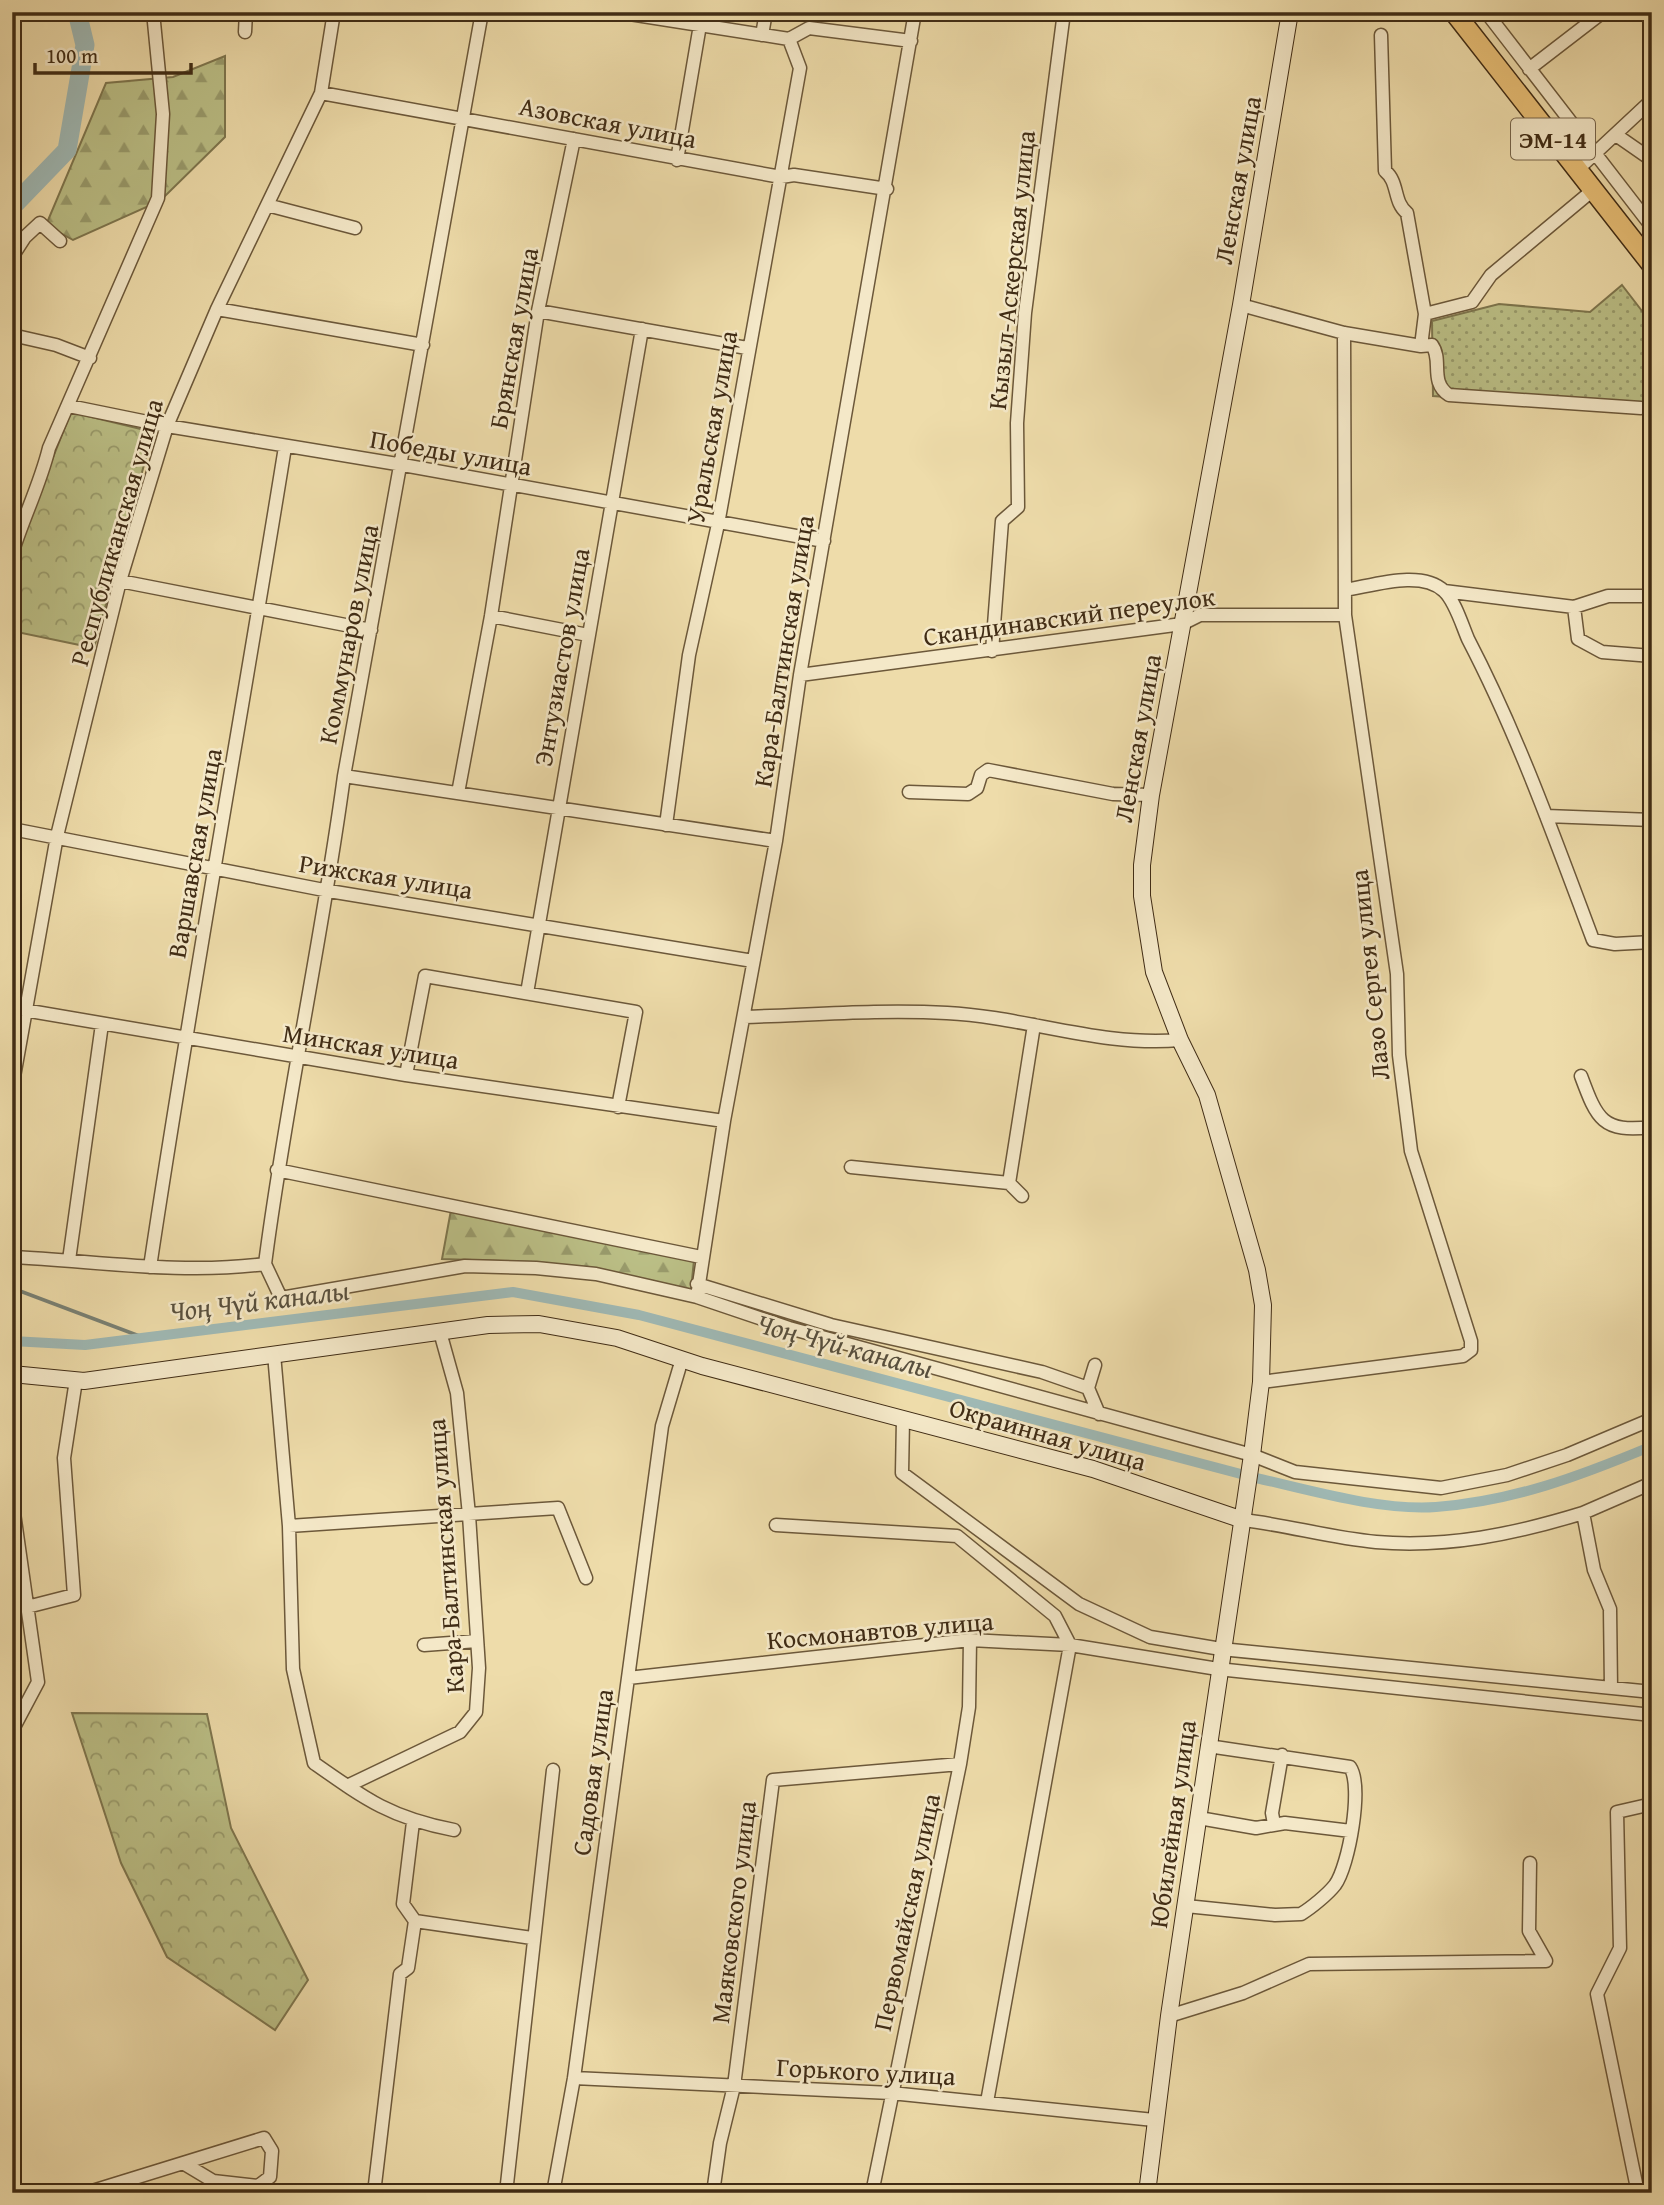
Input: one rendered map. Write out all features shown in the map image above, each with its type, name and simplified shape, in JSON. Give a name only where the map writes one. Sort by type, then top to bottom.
[{"type":"main road","name":"Ленская улица","points":[[1251,1458],[1261,1382],[1263,1305],[1257,1270],[1207,1096],[1180,1040],[1154,972],[1144,925],[1142,865],[1151,795],[1241,305],[1290,12]]},
{"type":"main road","name":"ЭМ-14","points":[[1454,12],[1652,265]]},
{"type":"main road","name":"Окраинная улица","points":[[12,1374],[76,1380],[488,1325],[539,1324],[617,1338],[682,1359],[1093,1469],[1243,1517]]},
{"type":"main road","name":"Юбилейная улица","points":[[1147,2193],[1154,2120],[1251,1458]]},
{"type":"street","points":[[12,554],[19,530],[39,486],[49,449],[158,198],[163,114],[153,12]]},
{"type":"street","points":[[245,32],[246,12]]},
{"type":"street","name":"Республиканская улица","points":[[12,1088],[19,1009],[57,836],[120,581],[167,426],[217,309],[321,93],[334,12]]},
{"type":"street","name":"Коммунаров улица","points":[[265,1264],[277,1170],[329,891],[344,776],[403,465],[482,12]]},
{"type":"street","points":[[762,35],[766,12]]},
{"type":"street","name":"Кара-Балтинская улица","points":[[697,1291],[724,1121],[776,841],[800,675],[887,189],[915,12]]},
{"type":"street","name":"Кызыл-Аскерская улица","points":[[992,651],[1002,521],[1017,507],[1017,423],[1025,313],[1064,12]]},
{"type":"street","points":[[1486,12],[1652,227]]},
{"type":"street","points":[[1529,69],[1604,12]]},
{"type":"street","points":[[622,13],[789,39],[808,28],[911,41]]},
{"type":"street","points":[[677,160],[700,25]]},
{"type":"street","points":[[1381,35],[1385,171],[1394,178],[1401,208],[1407,213],[1424,314],[1421,346]]},
{"type":"street","name":"Уральская улица","points":[[666,825],[689,655],[718,524],[747,348],[800,68],[789,39]]},
{"type":"street","name":"Азовская улица","points":[[321,93],[677,160],[780,177],[794,175],[887,189]]},
{"type":"street","points":[[1577,170],[1652,100]]},
{"type":"street","points":[[1616,135],[1652,160]]},
{"type":"street","name":"Брянская улица","points":[[457,793],[491,616],[538,310],[574,139]]},
{"type":"street","points":[[1424,314],[1472,302],[1491,275],[1593,190]]},
{"type":"street","points":[[267,205],[355,228]]},
{"type":"street","points":[[12,257],[25,237],[40,223],[60,241]]},
{"type":"street","points":[[1241,305],[1344,332],[1421,346],[1432,345],[1436,350],[1436,377],[1449,394],[1641,408]]},
{"type":"street","points":[[217,309],[423,345]]},
{"type":"street","points":[[538,310],[747,348]]},
{"type":"street","name":"Энтузиастов улица","points":[[527,993],[642,329]]},
{"type":"street","name":"Лазо Сергея улица","points":[[1261,1382],[1463,1356],[1471,1350],[1471,1340],[1411,1152],[1399,1055],[1397,974],[1345,615],[1344,332]]},
{"type":"street","points":[[12,335],[56,345],[90,358]]},
{"type":"street","name":"Победы улица","points":[[69,405],[167,426],[403,465],[611,505],[824,541]]},
{"type":"street","name":"Варшавская улица","points":[[150,1267],[184,1038],[216,869],[285,447]]},
{"type":"street","points":[[120,581],[371,630]]},
{"type":"street","points":[[1345,590],[1405,581],[1424,581],[1444,591],[1574,607],[1608,596],[1652,596]]},
{"type":"street","points":[[1444,591],[1486,673],[1546,816],[1593,940],[1615,944],[1652,942]]},
{"type":"street","points":[[1574,607],[1578,639],[1602,652],[1652,656]]},
{"type":"street","name":"Скандинавский переулок","points":[[800,675],[1182,624],[1200,615],[1345,615]]},
{"type":"street","points":[[491,616],[588,635]]},
{"type":"street","points":[[909,792],[968,794],[977,788],[981,775],[988,770],[1113,794],[1151,795]]},
{"type":"street","points":[[344,776],[776,841]]},
{"type":"street","points":[[1546,816],[1652,820]]},
{"type":"street","name":"Рижская улица","points":[[12,829],[329,891],[753,961]]},
{"type":"street","points":[[406,1075],[425,976],[636,1012],[618,1107]]},
{"type":"street","name":"Минская улица","points":[[19,1009],[406,1075],[724,1121]]},
{"type":"street","points":[[744,1017],[947,1013],[1034,1025],[1115,1041],[1180,1040]]},
{"type":"street","points":[[69,1260],[102,1024]]},
{"type":"street","points":[[1009,1183],[1034,1025]]},
{"type":"street","points":[[1581,1076],[1598,1117],[1608,1125],[1630,1129],[1652,1127]]},
{"type":"street","points":[[851,1167],[1009,1183],[1022,1196]]},
{"type":"street","points":[[277,1170],[701,1256]]},
{"type":"street","points":[[12,1257],[150,1267],[240,1268],[265,1264],[281,1297],[465,1266],[536,1268],[596,1274],[697,1291],[1042,1373],[1088,1388]]},
{"type":"street","points":[[697,1291],[789,1328],[1099,1414],[1295,1472],[1441,1488],[1507,1475],[1567,1455],[1652,1419]]},
{"type":"street","name":"Кара-Балтинская улица","points":[[346,1786],[460,1732],[476,1713],[477,1641],[469,1515],[457,1393],[440,1332]]},
{"type":"street","points":[[274,1354],[289,1526],[293,1669],[314,1763],[379,1807],[413,1822],[454,1830]]},
{"type":"street","name":"Садовая улица","points":[[553,2193],[573,2078],[662,1426],[682,1359]]},
{"type":"street","points":[[1095,1365],[1088,1388],[1099,1414]]},
{"type":"street","points":[[27,1607],[74,1595],[64,1458],[76,1380]]},
{"type":"street","points":[[903,1419],[902,1473],[1079,1604],[1150,1637],[1221,1649],[1652,1692]]},
{"type":"street","points":[[1243,1517],[1375,1542],[1476,1540],[1529,1530],[1583,1513],[1652,1483]]},
{"type":"street","points":[[12,1499],[38,1682],[12,1731]]},
{"type":"street","points":[[289,1526],[558,1508],[586,1578]]},
{"type":"street","points":[[1583,1513],[1588,1527],[1594,1570],[1611,1609],[1611,1688]]},
{"type":"street","points":[[776,1525],[957,1536],[1055,1616],[1070,1645],[987,2102]]},
{"type":"street","name":"Космонавтов улица","points":[[628,1678],[970,1640],[1070,1645],[1218,1669],[1652,1715]]},
{"type":"street","name":"Первомайская улица","points":[[872,2193],[960,1764],[969,1707],[970,1640]]},
{"type":"street","points":[[424,1645],[477,1641]]},
{"type":"street","points":[[1186,1906],[1275,1915],[1301,1914],[1337,1881],[1351,1831],[1355,1778],[1350,1767],[1208,1746]]},
{"type":"street","points":[[1274,1824],[1272,1813],[1282,1755]]},
{"type":"street","name":"Маяковского улица","points":[[713,2193],[720,2143],[734,2087],[773,1780],[960,1764]]},
{"type":"street","points":[[506,2193],[532,1938],[553,1770]]},
{"type":"street","points":[[1638,2193],[1597,1994],[1620,1948],[1617,1812],[1652,1804]]},
{"type":"street","points":[[1199,1818],[1256,1828],[1274,1824],[1351,1831]]},
{"type":"street","points":[[374,2193],[400,1974],[408,1968],[415,1921],[403,1904],[413,1822]]},
{"type":"street","points":[[1169,2016],[1243,1993],[1309,1964],[1546,1961],[1529,1931],[1530,1863]]},
{"type":"street","points":[[415,1921],[532,1938]]},
{"type":"street","name":"Горького улица","points":[[573,2078],[891,2093],[1154,2120]]},
{"type":"street","points":[[86,2193],[183,2163],[264,2138],[272,2151],[270,2177],[258,2186],[213,2181],[183,2163]]},
{"type":"green space","points":[[225,56],[225,137],[160,201],[73,240],[46,225],[106,83],[173,77]]},
{"type":"green space","points":[[1622,285],[1652,324],[1652,411],[1433,396],[1432,321],[1499,304],[1590,312]]},
{"type":"green space","points":[[71,412],[153,432],[94,648],[12,631],[12,573],[16,551]]},
{"type":"green space","points":[[451,1210],[694,1260],[691,1290],[533,1262],[442,1259]]},
{"type":"green space","points":[[72,1713],[207,1714],[231,1828],[308,1980],[275,2030],[167,1957],[121,1863]]},
{"type":"waterway","points":[[12,207],[67,150],[85,45],[77,12]]},
{"type":"waterway","points":[[12,1288],[142,1337]]},
{"type":"waterway","name":"Чоң Чүй каналы","points":[[12,1341],[85,1345],[513,1292],[639,1315],[1256,1478],[1369,1503],[1436,1507],[1493,1499],[1573,1477],[1652,1446]]}]
